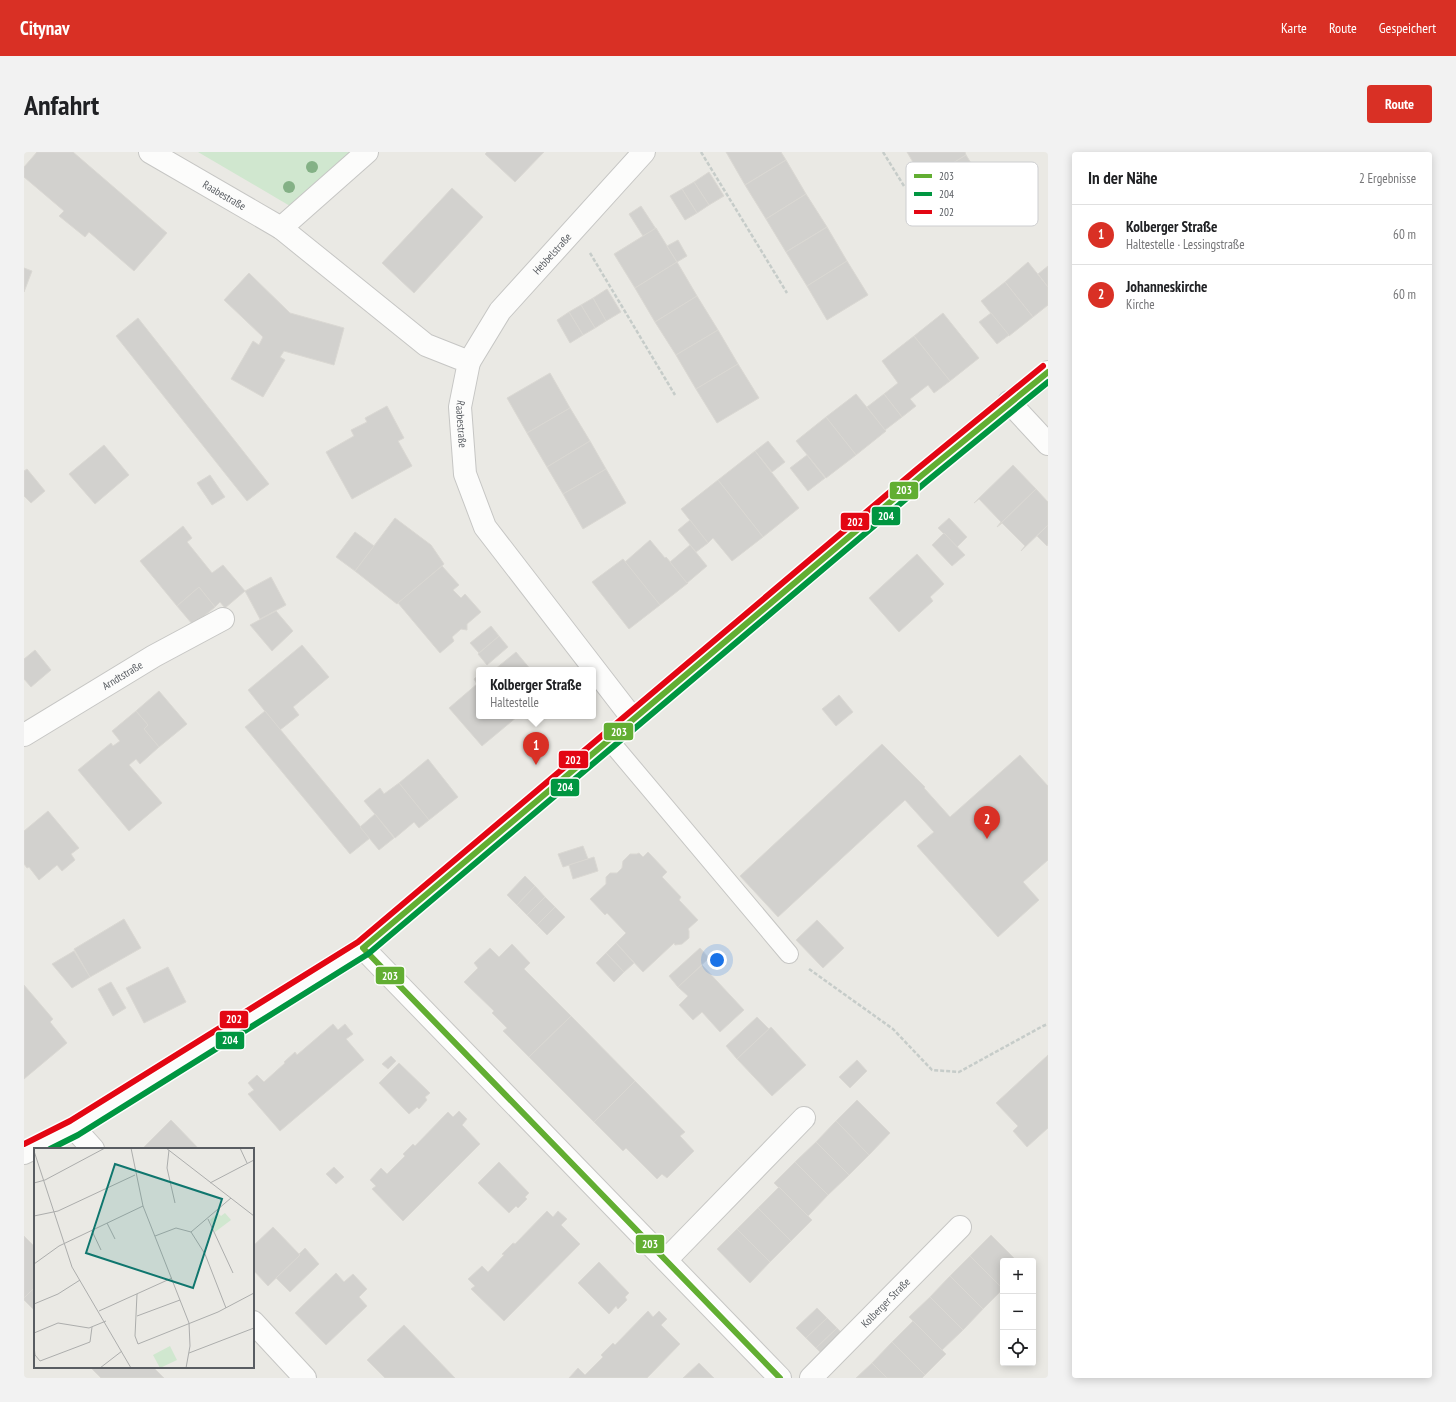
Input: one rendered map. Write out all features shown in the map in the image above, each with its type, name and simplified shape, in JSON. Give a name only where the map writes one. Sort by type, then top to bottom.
[{"type":"street","name":"Raabestraße","points":[[150,152],[280,228],[426,345],[469,362],[460,406],[465,474],[484,527],[593,667]]},
{"type":"street","points":[[280,228],[367,152]]},
{"type":"street","name":"Hebbelstraße","points":[[469,362],[500,311],[644,152]]},
{"type":"street","points":[[24,1153],[74,1128],[363,948],[1009,402],[1048,372]]},
{"type":"street","points":[[1009,402],[1048,444]]},
{"type":"street","name":"Arndtstraße","points":[[24,735],[154,656],[223,619]]},
{"type":"street","name":"Raabestraße","points":[[596,671],[633,719]]},
{"type":"street","points":[[363,948],[780,1378]]},
{"type":"street","points":[[666,1260],[804,1118]]},
{"type":"street","points":[[74,1128],[92,1148]]},
{"type":"street","name":"Kolberger Straße","points":[[811,1378],[960,1227]]},
{"type":"street","points":[[254,1323],[305,1378]]},
{"type":"lane","points":[[609,740],[789,954]]},
{"type":"path","points":[[701,152],[787,293]]},
{"type":"path","points":[[883,152],[904,186]]},
{"type":"path","points":[[575,228],[675,395]]},
{"type":"path","points":[[789,954],[893,1029],[932,1070],[959,1072],[1048,1024]]},
{"type":"green space","points":[[198,152],[351,152],[290,206]]},
{"type":"building","points":[[37,152],[73,152],[167,233],[134,271],[89,232],[85,237],[59,216],[64,211],[24,177],[24,167]]},
{"type":"building","points":[[487,152],[544,152],[515,182],[485,154]]},
{"type":"building","points":[[726,152],[781,152],[786,160],[745,185]]},
{"type":"building","points":[[907,152],[965,152],[966,155],[955,162],[913,162]]},
{"type":"building","points":[[966,155],[970,162],[955,162]]},
{"type":"building","points":[[786,160],[806,194],[766,219],[745,185]]},
{"type":"building","points":[[709,172],[724,196],[709,205],[694,182]]},
{"type":"building","points":[[694,182],[709,205],[697,213],[682,189]]},
{"type":"building","points":[[452,188],[483,217],[414,293],[382,263]]},
{"type":"building","points":[[682,189],[697,213],[685,220],[670,196]]},
{"type":"building","points":[[806,194],[827,227],[786,252],[766,219]]},
{"type":"building","points":[[641,206],[656,229],[643,236],[629,214]]},
{"type":"building","points":[[827,227],[847,261],[807,286],[786,252]]},
{"type":"building","points":[[656,228],[677,262],[635,288],[614,254]]},
{"type":"building","points":[[678,240],[687,256],[677,262],[667,246]]},
{"type":"building","points":[[847,261],[868,295],[827,320],[807,286]]},
{"type":"building","points":[[677,262],[697,296],[655,322],[635,288]]},
{"type":"building","points":[[1028,262],[1048,287],[1048,305],[1033,317],[1005,282]]},
{"type":"building","points":[[1048,266],[1048,287],[1038,274]]},
{"type":"building","points":[[24,268],[32,271],[24,292]]},
{"type":"building","points":[[249,273],[290,313],[344,328],[334,365],[284,351],[280,357],[285,360],[263,397],[231,379],[253,341],[259,345],[263,337],[224,300]]},
{"type":"building","points":[[1005,282],[1033,317],[1009,336],[981,301]]},
{"type":"building","points":[[607,289],[621,312],[606,321],[593,298]]},
{"type":"building","points":[[697,296],[718,330],[676,355],[655,322]]},
{"type":"building","points":[[593,298],[606,321],[595,328],[581,305]]},
{"type":"building","points":[[581,305],[595,328],[583,335],[569,312]]},
{"type":"building","points":[[569,312],[583,335],[570,343],[557,320]]},
{"type":"building","points":[[943,313],[979,358],[950,381],[914,336]]},
{"type":"building","points":[[991,313],[1009,335],[997,344],[979,322]]},
{"type":"building","points":[[138,318],[269,484],[247,501],[116,336]]},
{"type":"building","points":[[718,330],[738,364],[696,389],[676,355]]},
{"type":"building","points":[[914,336],[950,381],[934,393],[928,385],[910,399],[916,406],[902,417],[884,394],[898,383],[882,361]]},
{"type":"building","points":[[738,364],[759,398],[717,423],[696,389]]},
{"type":"building","points":[[550,373],[570,408],[527,433],[507,398]]},
{"type":"building","points":[[856,394],[886,431],[856,455],[826,417]]},
{"type":"building","points":[[884,394],[902,417],[885,430],[867,407]]},
{"type":"building","points":[[387,406],[404,438],[398,441],[412,466],[352,499],[326,452],[354,436],[351,430],[367,422],[365,418]]},
{"type":"building","points":[[570,408],[590,441],[547,467],[527,433]]},
{"type":"building","points":[[826,417],[856,455],[826,478],[796,441]]},
{"type":"building","points":[[590,441],[606,469],[563,494],[547,467]]},
{"type":"building","points":[[768,441],[785,462],[772,472],[755,451]]},
{"type":"building","points":[[104,445],[129,475],[95,504],[69,474]]},
{"type":"building","points":[[755,451],[799,508],[763,537],[718,480]]},
{"type":"building","points":[[807,455],[825,478],[808,491],[790,468]]},
{"type":"building","points":[[1013,465],[1036,489],[997,527],[1001,522],[979,499],[974,503]]},
{"type":"building","points":[[27,469],[45,491],[31,503],[24,496],[24,471]]},
{"type":"building","points":[[606,469],[626,503],[583,529],[563,494]]},
{"type":"building","points":[[210,475],[225,497],[212,505],[197,483]]},
{"type":"building","points":[[718,480],[763,537],[732,561],[713,538],[708,543],[681,509]]},
{"type":"building","points":[[1036,489],[1048,502],[1048,525],[1021,551],[1025,546],[1002,523],[997,527]]},
{"type":"building","points":[[395,518],[431,545],[444,564],[397,604],[355,571]]},
{"type":"building","points":[[949,518],[967,537],[957,547],[938,528]]},
{"type":"building","points":[[690,520],[708,543],[696,552],[678,530]]},
{"type":"building","points":[[1048,525],[1048,544],[1047,546],[1037,536]]},
{"type":"building","points":[[183,526],[192,538],[187,542],[212,573],[223,565],[245,591],[225,608],[220,602],[215,607],[199,587],[177,606],[140,561]]},
{"type":"building","points":[[355,532],[374,546],[355,571],[336,557]]},
{"type":"building","points":[[944,533],[965,555],[952,566],[932,545]]},
{"type":"building","points":[[650,540],[688,583],[660,605],[625,562]]},
{"type":"building","points":[[690,545],[707,566],[687,583],[670,562]]},
{"type":"building","points":[[917,554],[944,584],[930,597],[933,601],[899,632],[869,598]]},
{"type":"building","points":[[623,559],[660,605],[629,629],[592,582]]},
{"type":"building","points":[[442,566],[459,585],[453,590],[461,598],[465,594],[481,612],[467,624],[467,630],[461,629],[452,637],[454,641],[440,653],[398,603]]},
{"type":"building","points":[[271,577],[286,605],[260,619],[245,591]]},
{"type":"building","points":[[199,587],[215,607],[193,625],[177,606]]},
{"type":"building","points":[[276,611],[293,631],[272,651],[250,625]]},
{"type":"building","points":[[491,626],[499,636],[479,653],[470,643]]},
{"type":"building","points":[[499,636],[508,647],[487,665],[478,654]]},
{"type":"building","points":[[302,645],[329,677],[293,707],[299,715],[280,730],[248,690]]},
{"type":"building","points":[[35,650],[51,670],[31,687],[24,679],[24,659]]},
{"type":"building","points":[[516,652],[528,667],[498,667]]},
{"type":"building","points":[[476,685],[476,719],[514,719],[482,746],[449,708]]},
{"type":"building","points":[[159,691],[187,724],[159,747],[144,729],[148,725],[136,711]]},
{"type":"building","points":[[839,695],[853,712],[836,726],[822,709]]},
{"type":"building","points":[[136,711],[148,725],[144,729],[159,747],[140,764],[136,759],[129,765],[162,803],[129,831],[78,770],[111,743],[113,746],[120,741],[112,731]]},
{"type":"building","points":[[265,711],[370,838],[350,854],[245,727]]},
{"type":"building","points":[[882,744],[925,787],[924,788],[950,817],[1020,755],[1048,786],[1048,860],[1023,882],[1039,900],[998,937],[917,846],[934,832],[905,800],[778,917],[740,876]]},
{"type":"building","points":[[428,759],[458,797],[429,820],[399,783]]},
{"type":"building","points":[[399,783],[429,820],[419,828],[414,822],[395,838],[364,801],[380,788],[384,794]]},
{"type":"building","points":[[48,811],[79,848],[71,854],[75,860],[62,871],[57,865],[39,880],[29,867],[27,868],[24,864],[24,831]]},
{"type":"building","points":[[375,814],[394,838],[379,850],[360,827]]},
{"type":"building","points":[[583,846],[588,859],[563,867],[558,854]]},
{"type":"building","points":[[648,852],[667,872],[662,877],[681,897],[679,900],[698,920],[688,929],[689,938],[682,944],[675,945],[674,943],[643,972],[616,943],[626,933],[607,913],[605,915],[590,899],[606,884],[606,877],[610,873],[617,873],[622,868],[623,861],[630,854],[639,853],[643,857]]},
{"type":"building","points":[[594,857],[598,871],[573,879],[569,865]]},
{"type":"building","points":[[525,876],[535,886],[517,905],[507,895]]},
{"type":"building","points":[[535,886],[545,897],[527,915],[517,905]]},
{"type":"building","points":[[545,897],[555,907],[537,925],[527,915]]},
{"type":"building","points":[[555,907],[565,917],[547,935],[537,925]]},
{"type":"building","points":[[124,919],[141,948],[90,977],[74,949]]},
{"type":"building","points":[[817,920],[844,948],[823,968],[796,940]]},
{"type":"building","points":[[616,943],[634,963],[624,972],[606,953]]},
{"type":"building","points":[[512,944],[530,963],[524,969],[571,1016],[529,1057],[503,1031],[507,1028],[492,1013],[494,1011],[464,982],[478,968],[474,963],[490,948],[499,957]]},
{"type":"building","points":[[700,948],[709,958],[678,987],[669,976]]},
{"type":"building","points":[[74,951],[90,977],[72,988],[52,964]]},
{"type":"building","points":[[606,953],[624,972],[614,982],[596,963]]},
{"type":"building","points":[[702,965],[744,1010],[720,1032],[702,1012],[693,1020],[679,1005],[688,996],[678,987]]},
{"type":"building","points":[[168,967],[186,1002],[144,1023],[126,988]]},
{"type":"building","points":[[111,982],[126,1008],[113,1016],[98,989]]},
{"type":"building","points":[[24,985],[53,1019],[50,1022],[67,1043],[24,1079]]},
{"type":"building","points":[[571,1016],[635,1081],[594,1122],[529,1057]]},
{"type":"building","points":[[757,1017],[769,1029],[737,1059],[726,1046]]},
{"type":"building","points":[[333,1024],[338,1030],[345,1024],[353,1034],[346,1039],[364,1060],[280,1131],[248,1094],[254,1090],[248,1083],[257,1075],[264,1082],[295,1052],[297,1055]]},
{"type":"building","points":[[771,1027],[806,1065],[772,1096],[737,1059]]},
{"type":"building","points":[[1048,1055],[1048,1128],[1027,1147],[1013,1131],[1018,1126],[996,1103]]},
{"type":"building","points":[[391,1056],[396,1061],[388,1069],[382,1064]]},
{"type":"building","points":[[857,1060],[867,1071],[850,1088],[839,1077]]},
{"type":"building","points":[[399,1063],[430,1093],[425,1097],[427,1100],[419,1109],[417,1107],[409,1114],[379,1083]]},
{"type":"building","points":[[635,1081],[685,1132],[680,1136],[694,1151],[667,1178],[662,1174],[657,1179],[626,1148],[623,1151],[594,1122]]},
{"type":"building","points":[[857,1100],[890,1133],[869,1155],[836,1121]]},
{"type":"building","points":[[459,1111],[467,1119],[462,1125],[480,1144],[403,1221],[372,1189],[376,1186],[370,1180],[381,1168],[387,1174],[405,1156],[403,1154],[413,1144],[415,1146],[448,1112],[453,1117]]},
{"type":"building","points":[[171,1120],[198,1148],[143,1148]]},
{"type":"building","points":[[836,1121],[869,1155],[849,1175],[816,1142]]},
{"type":"building","points":[[816,1142],[849,1175],[828,1195],[795,1162]]},
{"type":"building","points":[[499,1162],[529,1193],[525,1197],[527,1199],[518,1208],[516,1206],[509,1213],[478,1183]]},
{"type":"building","points":[[795,1162],[828,1195],[808,1216],[774,1183]]},
{"type":"building","points":[[334,1167],[344,1177],[336,1184],[326,1174]]},
{"type":"building","points":[[779,1187],[812,1220],[791,1241],[758,1208]]},
{"type":"building","points":[[758,1208],[791,1241],[770,1262],[737,1229]]},
{"type":"building","points":[[547,1211],[553,1217],[558,1211],[567,1219],[561,1225],[580,1244],[504,1321],[471,1289],[475,1286],[468,1279],[482,1266],[488,1272],[504,1255],[502,1254],[513,1243],[515,1244]]},
{"type":"building","points":[[273,1227],[300,1255],[268,1286],[254,1271],[254,1245]]},
{"type":"building","points":[[737,1229],[770,1262],[750,1283],[717,1249]]},
{"type":"building","points":[[991,1235],[1014,1258],[1000,1258],[1000,1286],[970,1256]]},
{"type":"building","points":[[24,1236],[34,1246],[34,1288],[24,1298]]},
{"type":"building","points":[[305,1248],[319,1264],[290,1292],[276,1278],[300,1255],[299,1254]]},
{"type":"building","points":[[970,1256],[1000,1286],[1000,1292],[983,1309],[950,1276]]},
{"type":"building","points":[[599,1262],[629,1293],[625,1297],[627,1300],[618,1309],[616,1306],[609,1314],[578,1283]]},
{"type":"building","points":[[336,1273],[344,1282],[353,1274],[367,1289],[359,1297],[367,1306],[326,1345],[295,1313]]},
{"type":"building","points":[[950,1276],[983,1309],[963,1330],[930,1297]]},
{"type":"building","points":[[34,1288],[34,1310],[24,1300],[24,1298]]},
{"type":"building","points":[[930,1297],[963,1330],[942,1350],[909,1317]]},
{"type":"building","points":[[817,1308],[827,1318],[806,1338],[796,1328]]},
{"type":"building","points":[[648,1311],[653,1317],[659,1311],[667,1319],[661,1325],[680,1344],[647,1378],[569,1378],[578,1368],[585,1375],[603,1357],[601,1355],[613,1343],[615,1345]]},
{"type":"building","points":[[827,1318],[837,1328],[816,1348],[806,1338]]},
{"type":"building","points":[[913,1321],[946,1354],[925,1375],[892,1342]]},
{"type":"building","points":[[404,1325],[455,1378],[385,1378],[367,1360]]},
{"type":"building","points":[[837,1328],[847,1339],[827,1359],[816,1348]]},
{"type":"building","points":[[892,1342],[925,1375],[922,1378],[887,1378],[872,1363]]},
{"type":"building","points":[[699,1363],[714,1378],[683,1378]]},
{"type":"building","points":[[872,1363],[887,1378],[856,1378]]},
{"type":"building","points":[[91,1368],[154,1368],[164,1378],[101,1378]]},
{"type":"transit line","name":"202","points":[[24,1144],[70,1121],[358,942],[916,470],[1043,366]]},
{"type":"transit line","name":"203","points":[[780,1378],[363,948],[921,476],[1048,372]]},
{"type":"transit line","name":"204","points":[[52,1148],[78,1135],[368,954],[926,482],[1048,382]]},
{"type":"place","name":"Kolberger Straße","points":[[536,765]]},
{"type":"place","name":"Johanneskirche","points":[[987,839]]}]
